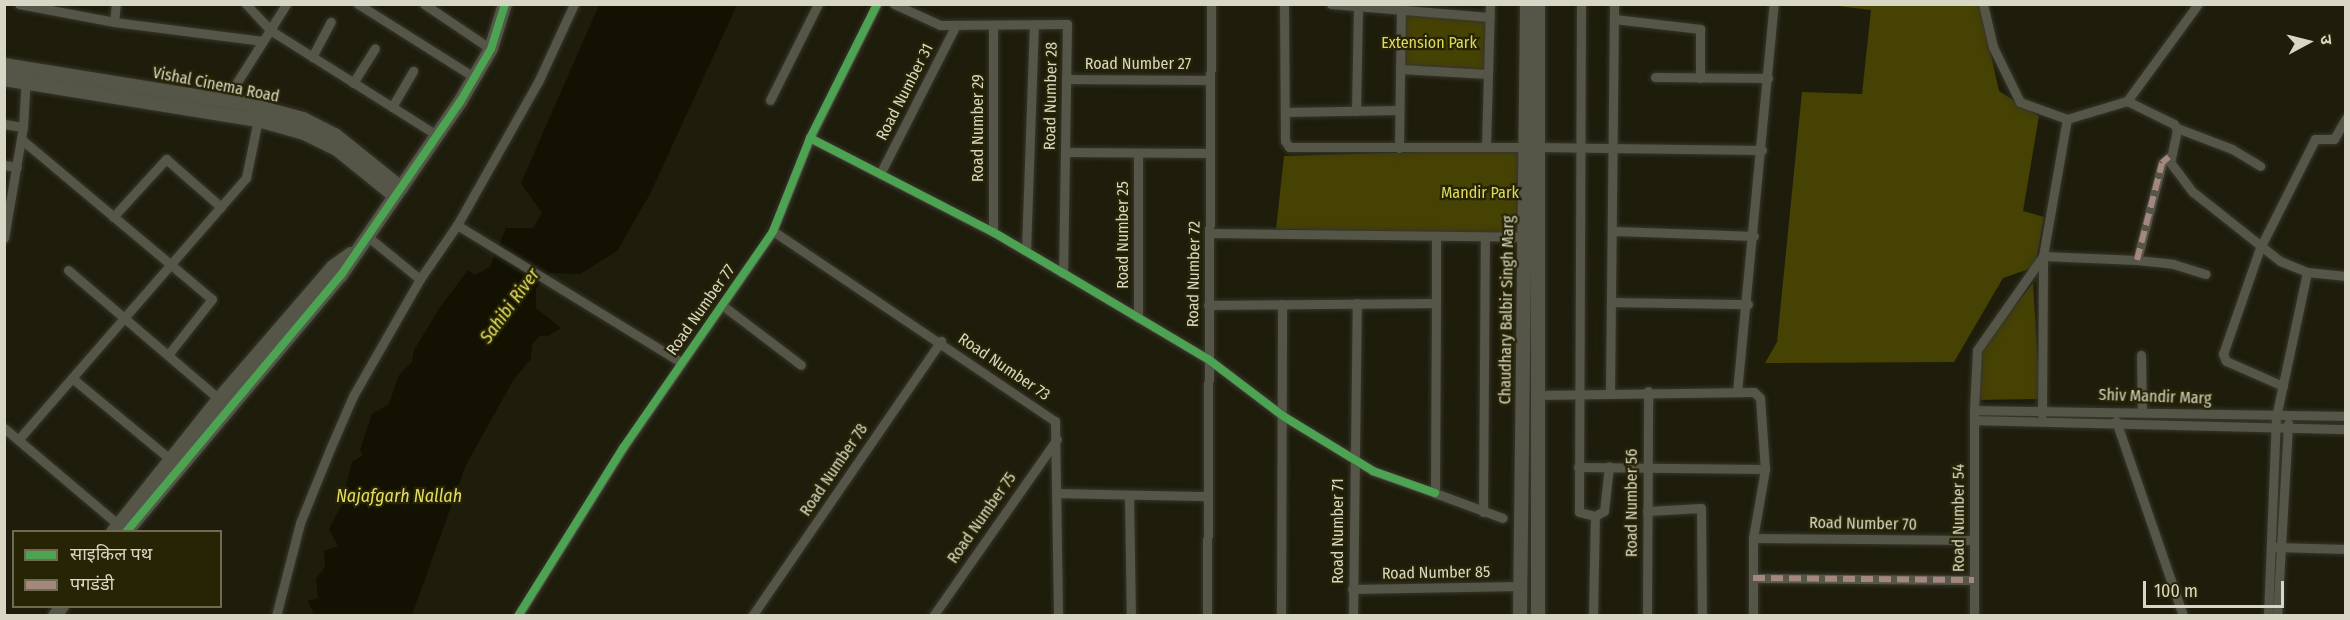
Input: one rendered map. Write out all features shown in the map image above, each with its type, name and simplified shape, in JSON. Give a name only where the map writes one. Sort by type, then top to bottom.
[{"type":"street","points":[[19,4],[114,22],[263,41]]},
{"type":"street","points":[[114,22],[116,4]]},
{"type":"street","points":[[246,4],[270,30],[437,135]]},
{"type":"street","points":[[225,101],[286,4]]},
{"type":"street","points":[[358,4],[474,77]]},
{"type":"street","points":[[424,4],[491,49]]},
{"type":"street","points":[[121,530],[341,275],[437,135],[491,49],[505,4]]},
{"type":"street","points":[[276,615],[300,523],[353,396],[420,279],[457,225],[538,82],[574,4]]},
{"type":"street","points":[[770,100],[818,4]]},
{"type":"street","name":"Road Number 77","points":[[518,615],[681,362],[773,231],[810,138],[877,4]]},
{"type":"street","name":"Road Number 28","points":[[894,4],[940,26],[1067,24],[1063,273]]},
{"type":"street","name":"Road Number 72","points":[[1207,615],[1211,4]]},
{"type":"street","points":[[1284,4],[1285,141],[1293,149],[1533,147],[1762,150]]},
{"type":"street","points":[[1331,4],[1489,17]]},
{"type":"street","points":[[1486,147],[1490,4]]},
{"type":"street","name":"Chaudhary Balbir Singh Marg","points":[[1527,4],[1533,147],[1538,615]]},
{"type":"street","name":"Chaudhary Balbir Singh Marg","points":[[1520,615],[1524,237],[1533,147],[1538,4]]},
{"type":"street","points":[[1581,4],[1579,512],[1595,516],[1605,509],[1609,466]]},
{"type":"street","points":[[1610,392],[1614,302],[1614,4]]},
{"type":"street","points":[[1737,392],[1748,304],[1774,4]]},
{"type":"street","points":[[1983,4],[1993,47],[2015,97],[2029,107],[2067,119],[2127,101],[2198,4]]},
{"type":"street","points":[[1356,111],[1358,6]]},
{"type":"street","points":[[1399,148],[1401,10]]},
{"type":"street","points":[[1614,19],[1700,29],[1700,78]]},
{"type":"street","points":[[312,57],[332,22]]},
{"type":"street","name":"Road Number 31","points":[[881,172],[956,25]]},
{"type":"street","name":"Road Number 29","points":[[993,25],[993,232]]},
{"type":"street","points":[[1026,251],[1034,25]]},
{"type":"street","points":[[353,83],[375,48]]},
{"type":"street","name":"Vishal Cinema Road","points":[[4,65],[26,75],[259,114]]},
{"type":"street","points":[[1400,69],[1488,74]]},
{"type":"street","points":[[392,107],[413,71]]},
{"type":"street","points":[[4,238],[23,127],[26,75]]},
{"type":"street","name":"Vishal Cinema Road","points":[[4,79],[26,75],[225,101],[337,149],[398,192]]},
{"type":"street","points":[[1654,77],[1768,78]]},
{"type":"street","name":"Road Number 27","points":[[1066,79],[1210,80]]},
{"type":"street","points":[[2127,101],[2177,128],[2232,149],[2260,166]]},
{"type":"street","points":[[1285,112],[1399,110]]},
{"type":"street","points":[[18,440],[246,178],[259,114]]},
{"type":"street","points":[[2283,386],[2223,357],[2260,248],[2315,139],[2334,139],[2346,118]]},
{"type":"street","points":[[2042,421],[2043,256],[2067,119]]},
{"type":"street","points":[[4,124],[23,127]]},
{"type":"street","points":[[2137,260],[2162,163],[2169,157],[2177,128]]},
{"type":"street","points":[[810,138],[881,172],[1026,251],[1208,359],[1282,416],[1373,471],[1503,518]]},
{"type":"street","points":[[21,139],[212,299],[168,355]]},
{"type":"street","points":[[1065,152],[1210,153]]},
{"type":"street","name":"Road Number 25","points":[[1138,153],[1138,318]]},
{"type":"street","points":[[2169,157],[2193,192],[2260,248],[2307,272],[2346,276]]},
{"type":"street","points":[[113,217],[166,159],[221,207]]},
{"type":"street","points":[[4,165],[17,167]]},
{"type":"street","points":[[457,225],[607,320],[681,362]]},
{"type":"street","name":"Road Number 73","points":[[773,231],[1052,417],[1057,439],[1058,615]]},
{"type":"street","points":[[1614,231],[1754,236]]},
{"type":"street","points":[[1209,232],[1524,237]]},
{"type":"street","points":[[367,236],[420,279]]},
{"type":"street","points":[[1435,493],[1436,236]]},
{"type":"street","points":[[1483,512],[1485,237]]},
{"type":"street","points":[[121,530],[171,459],[219,399],[333,267],[355,252]]},
{"type":"street","points":[[2043,256],[2137,260],[2173,264],[2206,274]]},
{"type":"street","name":"Road Number 54","points":[[1974,615],[1974,415],[1977,350],[2043,256]]},
{"type":"street","points":[[68,270],[219,399]]},
{"type":"street","points":[[2277,615],[2275,428],[2307,272]]},
{"type":"street","points":[[1614,302],[1748,304]]},
{"type":"street","name":"Road Number 71","points":[[1353,615],[1352,458],[1357,303]]},
{"type":"street","points":[[1208,305],[1436,303]]},
{"type":"street","points":[[1281,615],[1282,304]]},
{"type":"street","points":[[722,305],[801,365]]},
{"type":"street","name":"Road Number 78","points":[[752,615],[940,341]]},
{"type":"street","points":[[2141,355],[2142,411]]},
{"type":"street","points":[[72,378],[171,459]]},
{"type":"street","points":[[1537,395],[1610,392],[1754,392],[1760,398],[1765,469],[1753,538],[1753,615]]},
{"type":"street","name":"Road Number 56","points":[[1647,615],[1648,392]]},
{"type":"street","name":"Shiv Mandir Marg","points":[[1974,415],[2042,410],[2142,411],[2276,417],[2346,416]]},
{"type":"street","points":[[1974,415],[2042,421],[2116,421],[2346,429]]},
{"type":"street","points":[[2268,615],[2288,417]]},
{"type":"street","points":[[2116,421],[2183,615]]},
{"type":"street","points":[[4,428],[121,530]]},
{"type":"street","name":"Road Number 75","points":[[933,615],[1057,439]]},
{"type":"street","points":[[1578,467],[1765,469]]},
{"type":"street","points":[[1058,493],[1207,496]]},
{"type":"street","points":[[1129,495],[1131,615]]},
{"type":"street","points":[[1647,511],[1701,508],[1702,615]]},
{"type":"street","points":[[1593,615],[1595,516]]},
{"type":"street","name":"Road Number 70","points":[[1753,538],[1974,540]]},
{"type":"street","points":[[2275,547],[2346,549]]},
{"type":"street","points":[[1753,578],[1974,580]]},
{"type":"street","name":"Road Number 85","points":[[1352,589],[1520,586]]},
{"type":"green space","points":[[1830,5],[1980,5],[1999,91],[2039,116],[2023,211],[2044,217],[2035,267],[2003,278],[1954,362],[1765,363],[1777,342],[1802,92],[1862,94],[1871,10]]},
{"type":"green space","name":"Extension Park","points":[[1404,14],[1485,20],[1488,74],[1400,69]]},
{"type":"green space","name":"Mandir Park","points":[[1523,149],[1521,234],[1276,229],[1284,156]]},
{"type":"green space","points":[[2033,283],[2040,399],[1978,400],[1981,349]]},
{"type":"water","points":[[599,5],[737,5],[650,194],[617,251],[580,274],[551,273],[536,288],[536,308],[561,328],[548,336],[539,336],[532,345],[531,359],[514,379],[466,465],[412,615],[314,615],[308,601],[318,598],[316,579],[325,567],[324,551],[338,546],[329,529],[342,504],[352,462],[363,455],[360,450],[372,414],[389,404],[399,375],[412,362],[414,350],[439,309],[468,270],[475,275],[490,267],[506,228],[533,228],[542,213],[521,183]]},
{"type":"marked path","points":[[2137,260],[2162,163],[2169,157]]},
{"type":"marked path","points":[[1753,578],[1974,580]]},
{"type":"cycle path","points":[[128,530],[341,275],[460,102],[491,49],[505,4]]},
{"type":"cycle path","points":[[518,616],[623,448],[773,231],[810,138],[877,4]]},
{"type":"cycle path","points":[[810,138],[993,232],[1063,273],[1208,359],[1283,416],[1373,471],[1435,493]]},
{"type":"water label","name":"Sahibi River","points":[[510,306]]},
{"type":"water label","name":"Najafgarh Nallah","points":[[399,496]]}]
